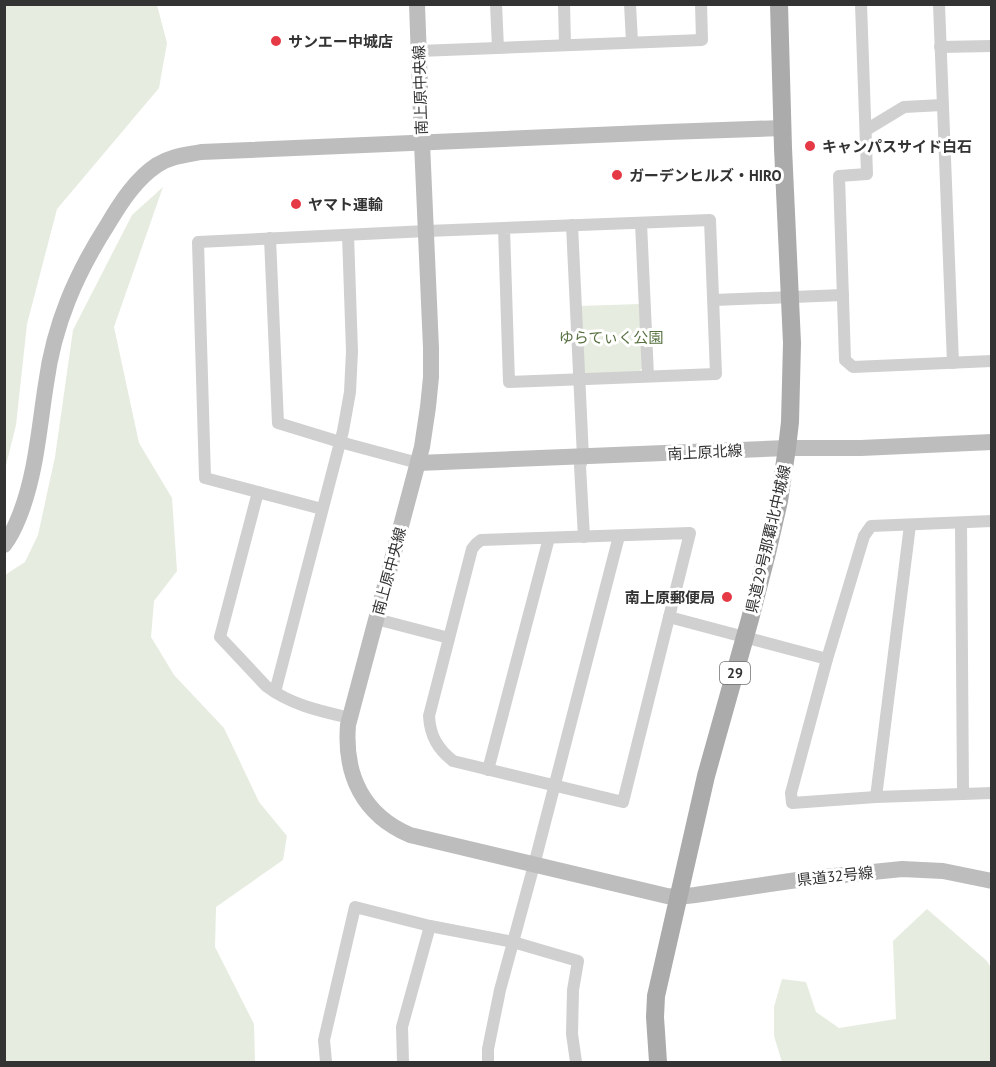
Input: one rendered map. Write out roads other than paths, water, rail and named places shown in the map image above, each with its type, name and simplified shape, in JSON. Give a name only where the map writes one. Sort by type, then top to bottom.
[{"type":"main road","name":"県道29号那覇北中城線","points":[[658,1062],[656,996],[706,776],[774,522],[790,422],[792,376],[790,298],[779,4]]},
{"type":"street","name":"南上原中央線","points":[[417,4],[431,377],[418,463],[348,725],[348,759],[353,777],[365,801],[389,825],[410,836],[678,897]]},
{"type":"street","points":[[496,4],[498,48]]},
{"type":"street","points":[[564,4],[566,45]]},
{"type":"street","points":[[630,4],[632,42]]},
{"type":"street","points":[[419,51],[702,40],[701,4]]},
{"type":"street","points":[[861,4],[867,174],[839,176],[845,360],[853,367],[992,361]]},
{"type":"street","points":[[939,4],[953,363]]},
{"type":"street","points":[[940,47],[992,46]]},
{"type":"street","points":[[866,130],[903,107],[942,105]]},
{"type":"street","points":[[4,545],[11,537],[27,497],[39,437],[46,381],[56,335],[71,290],[92,249],[119,205],[136,184],[157,165],[174,157],[201,152],[783,128]]},
{"type":"street","points":[[322,509],[206,478],[198,242],[427,231],[572,225],[710,220],[716,374],[509,382],[504,228]]},
{"type":"street","points":[[641,223],[648,376]]},
{"type":"street","points":[[572,225],[583,457],[580,466],[584,537]]},
{"type":"street","points":[[275,693],[340,442],[350,392],[352,351],[348,235]]},
{"type":"street","points":[[270,238],[278,423],[418,463]]},
{"type":"street","points":[[714,300],[843,295]]},
{"type":"street","name":"南上原北線","points":[[418,463],[992,442]]},
{"type":"street","points":[[258,492],[220,637],[275,693],[310,708],[350,718]]},
{"type":"street","points":[[992,521],[871,526],[864,536],[790,794],[792,803],[992,793]]},
{"type":"street","points":[[961,523],[963,794]]},
{"type":"street","points":[[876,797],[910,525]]},
{"type":"street","points":[[690,533],[623,802],[453,761],[437,745],[432,734],[429,716],[472,549],[476,544],[481,540],[584,537],[690,533]]},
{"type":"street","points":[[488,1062],[488,1049],[500,990],[619,536]]},
{"type":"street","points":[[488,770],[549,538]]},
{"type":"street","points":[[669,617],[827,659]]},
{"type":"street","points":[[376,619],[449,638]]},
{"type":"street","name":"県道32号線","points":[[678,897],[804,879],[902,869],[943,871],[992,880]]},
{"type":"street","points":[[326,1062],[324,1040],[355,907],[430,926],[513,942],[578,961],[573,990],[572,1035],[576,1062]]},
{"type":"street","points":[[403,1062],[402,1027],[430,926]]},
{"type":"place","name":"サンエー中城店","points":[[276,41]]},
{"type":"place","name":"キャンパスサイド白石","points":[[810,146]]},
{"type":"place","name":"ガーデンヒルズ・HIRO","points":[[617,175]]},
{"type":"place","name":"ヤマト運輸","points":[[296,204]]},
{"type":"place","name":"南上原郵便局","points":[[727,597]]},
{"type":"park label","name":"ゆらてぃく公園","points":[[611,337]]}]
